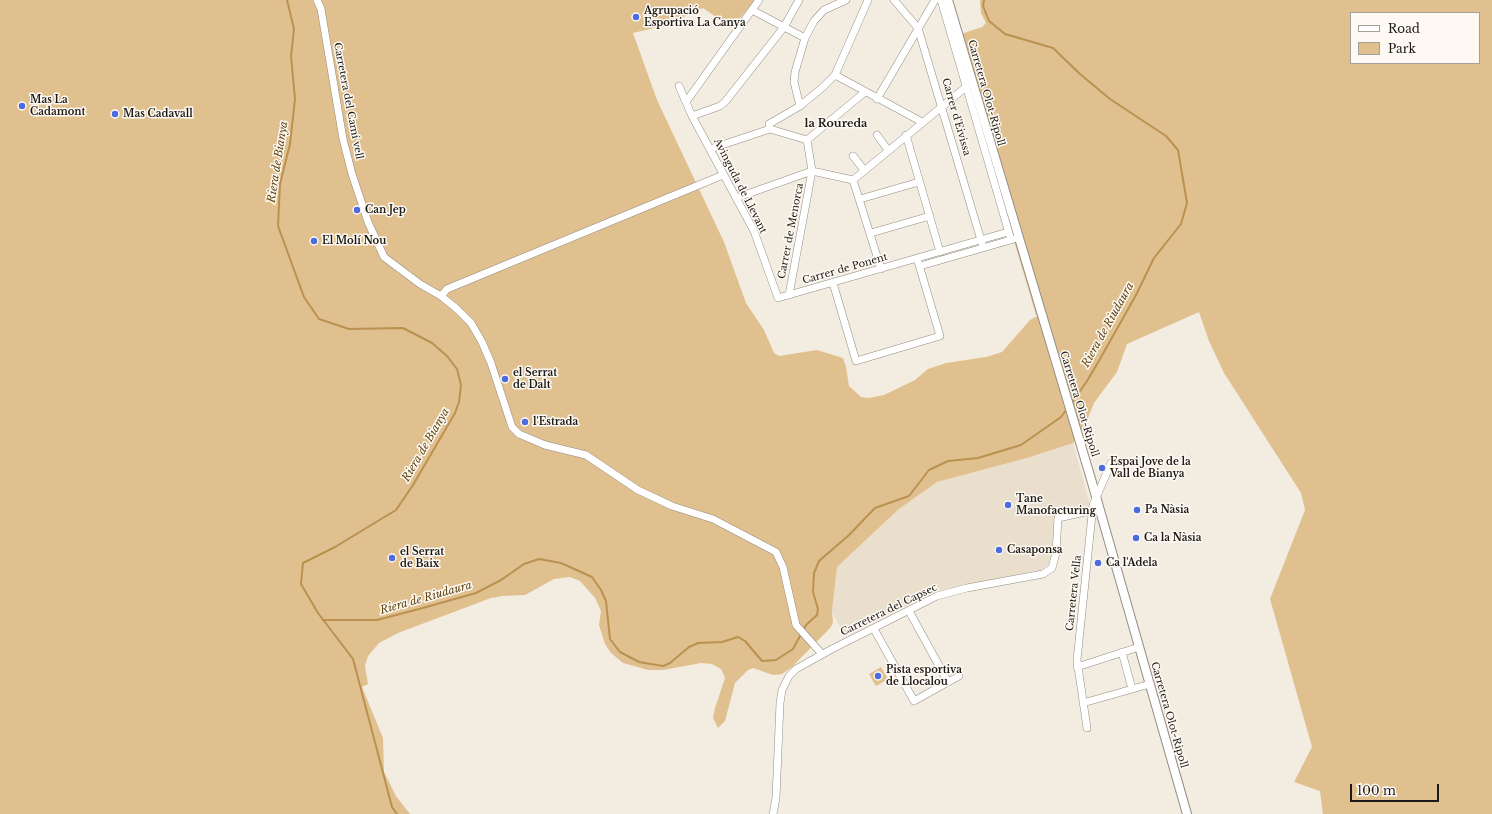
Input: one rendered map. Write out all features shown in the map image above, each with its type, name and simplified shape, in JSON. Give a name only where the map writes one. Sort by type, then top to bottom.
[{"type":"main road","name":"Carretera Olot-Ripoll","points":[[948,0],[1011,240],[1062,383],[1096,497],[1095,511],[1139,647],[1188,814]]},
{"type":"street","name":"Carretera del Camí vell","points":[[317,0],[321,9],[343,139],[352,174],[368,222],[384,257],[420,284],[441,296],[471,323],[482,342],[502,392],[512,427],[519,434],[545,445],[586,455],[638,490],[672,506],[713,520],[776,552],[783,567],[796,625],[822,654]]},
{"type":"street","points":[[686,102],[759,0]]},
{"type":"street","points":[[692,116],[720,106],[725,102],[784,27],[800,0]]},
{"type":"street","points":[[800,106],[794,82],[794,72],[805,38],[814,21],[824,10],[846,0]]},
{"type":"street","name":"Carrer d'Eivissa","points":[[894,0],[918,28],[982,244]]},
{"type":"street","points":[[877,99],[935,0]]},
{"type":"street","points":[[940,0],[1011,240]]},
{"type":"street","points":[[770,129],[769,124],[800,106],[835,75],[866,1]]},
{"type":"street","points":[[752,10],[805,38]]},
{"type":"street","points":[[835,75],[922,122]]},
{"type":"street","name":"Avinguda de Llevant","points":[[679,86],[692,116],[723,176],[754,231],[778,298]]},
{"type":"street","points":[[853,180],[942,105],[966,87]]},
{"type":"street","points":[[710,149],[770,129],[807,140],[865,92]]},
{"type":"street","points":[[877,135],[888,150]]},
{"type":"street","points":[[906,136],[940,252]]},
{"type":"street","name":"Carrer de Menorca","points":[[789,295],[812,172],[807,140]]},
{"type":"street","points":[[853,156],[864,170]]},
{"type":"street","points":[[736,198],[812,172],[853,180]]},
{"type":"street","points":[[441,296],[447,290],[723,176]]},
{"type":"street","points":[[853,180],[871,233],[881,269]]},
{"type":"street","points":[[860,199],[920,182]]},
{"type":"street","points":[[871,233],[930,216]]},
{"type":"street","name":"Carrer de Ponent","points":[[920,266],[982,244],[1008,232]]},
{"type":"street","name":"Carrer de Ponent","points":[[778,298],[940,252],[1011,240]]},
{"type":"street","points":[[833,283],[856,361],[940,336],[917,258]]},
{"type":"street","points":[[1096,497],[1111,463]]},
{"type":"street","name":"Carretera del Capsec","points":[[773,814],[776,798],[778,722],[782,690],[788,676],[796,669],[822,654],[937,596],[967,588],[1043,574],[1052,568],[1056,553],[1058,518],[1095,511]]},
{"type":"street","name":"Carretera Vella","points":[[1086,728],[1077,666],[1095,511]]},
{"type":"street","points":[[909,611],[948,682]]},
{"type":"street","points":[[874,629],[914,701],[959,676]]},
{"type":"street","points":[[1077,666],[1139,647]]},
{"type":"street","points":[[1122,652],[1132,689]]},
{"type":"street","points":[[1083,703],[1150,684]]},
{"type":"shaded area","points":[[1073,443],[1090,505],[1087,509],[1054,515],[1052,556],[1048,564],[1041,570],[940,590],[844,636],[832,611],[837,567],[899,509],[937,482],[1027,458]]},
{"type":"green space","points":[[0,0],[755,0],[732,28],[703,8],[663,26],[633,33],[657,100],[724,242],[746,303],[764,330],[774,353],[779,356],[817,350],[843,358],[849,386],[861,397],[869,398],[884,395],[915,380],[928,369],[946,363],[986,357],[1002,352],[1030,320],[1039,315],[1036,315],[971,96],[961,34],[982,27],[986,23],[981,13],[980,0],[1492,0],[1492,814],[1323,814],[1320,791],[1294,782],[1312,747],[1270,599],[1305,510],[1301,493],[1224,373],[1209,341],[1199,312],[1127,344],[1117,372],[1094,403],[1086,423],[1073,443],[1027,458],[937,482],[899,509],[837,567],[832,611],[833,622],[831,627],[792,667],[782,674],[773,675],[753,668],[748,670],[735,683],[725,721],[718,728],[713,718],[725,678],[721,669],[712,664],[701,663],[663,670],[648,670],[623,663],[611,653],[605,644],[599,625],[601,611],[595,598],[580,581],[570,577],[554,579],[525,595],[491,598],[398,633],[379,643],[368,656],[365,666],[368,684],[362,687],[383,738],[384,772],[396,796],[410,814],[0,814]]},
{"type":"green space","name":"Pista esportiva de Llocalou","points":[[881,667],[888,679],[876,686],[869,674]]},
{"type":"waterway","name":"Riera de Bianya","points":[[287,0],[294,29],[291,56],[295,99],[290,144],[280,184],[278,226],[304,297],[319,319],[349,329],[403,328],[432,343],[447,356],[457,369],[461,385],[459,402],[455,413],[413,485],[396,510],[335,547],[303,563],[301,584],[318,613],[353,659],[392,807],[397,814]]},
{"type":"waterway","name":"Riera de Riudaura","points":[[984,0],[983,6],[989,21],[1005,34],[1053,48],[1080,74],[1110,99],[1166,136],[1178,150],[1187,203],[1181,224],[1154,258],[1136,295],[1100,359],[1071,404]]},
{"type":"waterway","name":"Riera de Riudaura","points":[[323,620],[377,620],[476,593],[501,580],[524,564],[539,559],[561,563],[592,577],[601,590],[606,601],[610,639],[620,652],[639,662],[663,666],[670,663],[689,647],[698,643],[722,642],[738,637],[745,641],[762,661],[776,660],[793,649],[806,625],[817,615],[818,609],[813,592],[814,573],[819,561],[849,535],[875,508],[909,496],[929,470],[948,461],[978,458],[1021,445],[1061,417],[1067,409]]},
{"type":"place","name":"Agrupació Esportiva La Canya","points":[[636,17]]},
{"type":"place","name":"Mas La Cadamont","points":[[22,106]]},
{"type":"place","name":"Mas Cadavall","points":[[115,114]]},
{"type":"place","name":"Can Jep","points":[[357,210]]},
{"type":"place","name":"El Molí Nou","points":[[314,241]]},
{"type":"place","name":"el Serrat de Dalt","points":[[505,379]]},
{"type":"place","name":"l'Estrada","points":[[525,422]]},
{"type":"place","name":"Espai Jove de la Vall de Bianya","points":[[1102,468]]},
{"type":"place","name":"Tane Manofacturing","points":[[1008,505]]},
{"type":"place","name":"Pa Nàsia","points":[[1137,510]]},
{"type":"place","name":"Ca la Nàsia","points":[[1136,538]]},
{"type":"place","name":"Casaponsa","points":[[999,550]]},
{"type":"place","name":"el Serrat de Baix","points":[[392,558]]},
{"type":"place","name":"Ca l'Adela","points":[[1098,563]]},
{"type":"place","name":"Pista esportiva de Llocalou","points":[[878,676]]},
{"type":"district","name":"la Roureda","points":[[836,124]]}]
